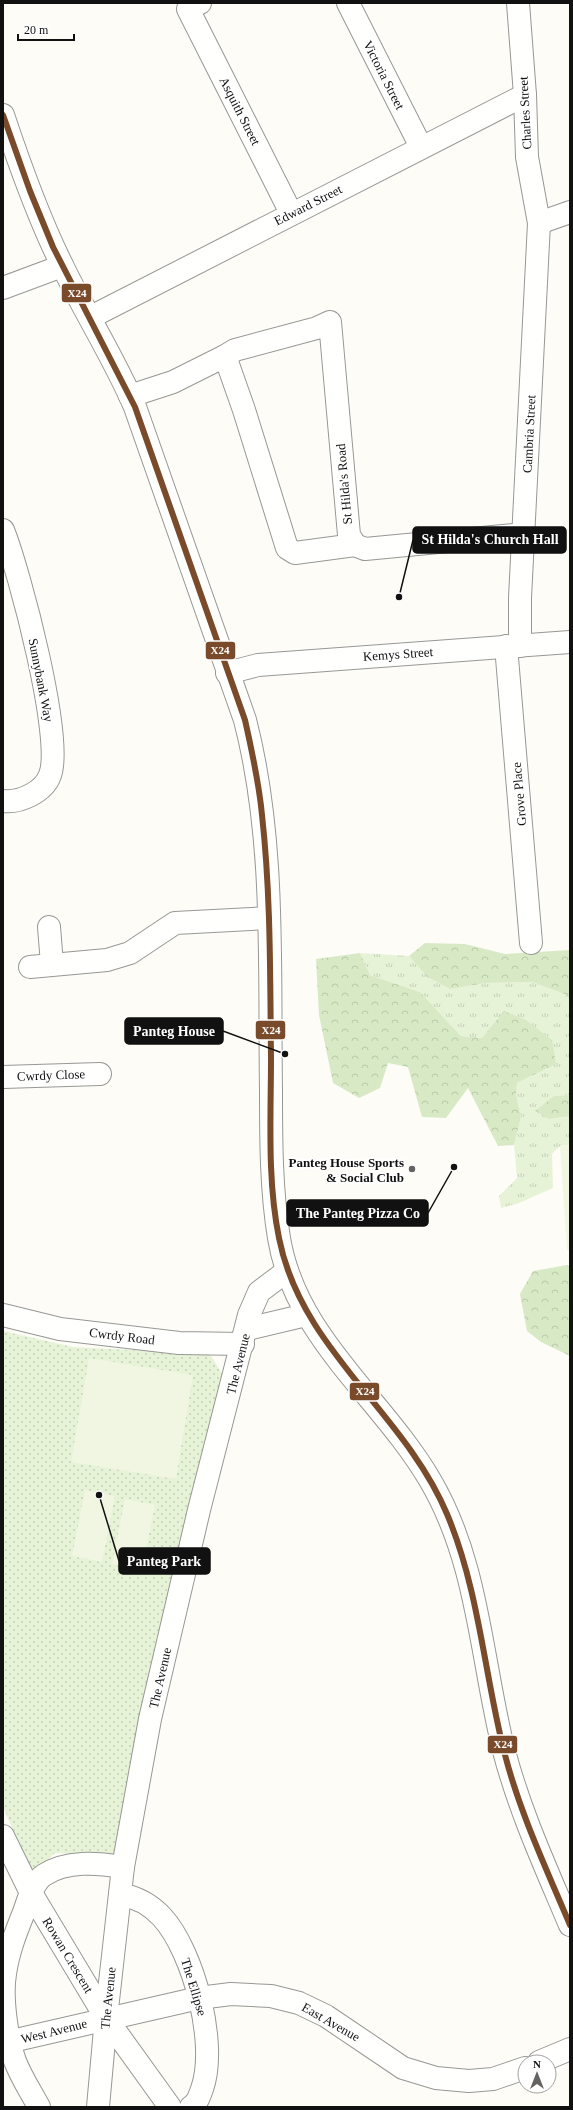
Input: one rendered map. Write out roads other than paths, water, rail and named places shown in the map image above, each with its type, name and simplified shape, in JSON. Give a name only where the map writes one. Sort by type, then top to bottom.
[{"type":"street","name":"Victoria Street","points":[[348,3],[421,147]]},
{"type":"street","name":"Charles Street","points":[[518,3],[525,95],[527,157],[539,223]]},
{"type":"street","name":"Asquith Street","points":[[194,6],[291,213]]},
{"type":"street","name":"Edward Street","points":[[91,317],[291,213],[525,95]]},
{"type":"street","points":[[3,115],[22,175],[62,266],[91,317],[130,396],[227,673],[245,720],[255,760],[265,845],[269,918],[273,1171],[279,1239],[286,1271],[306,1315],[341,1365],[401,1436],[431,1481],[450,1520],[467,1564],[504,1749],[519,1802],[570,1925]]},
{"type":"street","points":[[539,223],[570,212]]},
{"type":"street","name":"Cambria Street","points":[[513,646],[520,598],[524,534],[539,223]]},
{"type":"street","points":[[3,288],[62,266]]},
{"type":"street","name":"St Hilda's Road","points":[[225,356],[235,350],[317,328],[330,322],[349,535],[355,545]]},
{"type":"street","points":[[130,396],[173,382],[225,356],[244,410],[286,548],[295,553],[355,545],[365,549],[524,534]]},
{"type":"street","name":"Sunnybank Way","points":[[3,530],[10,547],[29,618],[45,690],[53,760],[50,776],[43,786],[31,796],[11,802],[3,801]]},
{"type":"street","name":"Kemys Street","points":[[227,673],[258,665],[570,642]]},
{"type":"street","name":"Grove Place","points":[[513,646],[531,942]]},
{"type":"street","points":[[30,967],[107,960],[130,953],[175,923],[269,918]]},
{"type":"street","points":[[49,927],[52,964]]},
{"type":"street","name":"Cwrdy Close","points":[[3,1076],[100,1074]]},
{"type":"street","name":"The Avenue","points":[[98,2107],[106,2018],[123,1867],[150,1719],[199,1510],[250,1315],[259,1292],[286,1271]]},
{"type":"street","name":"Cwrdy Road","points":[[3,1315],[60,1329],[179,1343],[245,1336],[306,1315]]},
{"type":"street","name":"Rowan Crescent","points":[[3,1836],[31,1893],[106,2018],[170,2107]]},
{"type":"street","points":[[39,2107],[15,2061],[7,2042],[5,1976],[9,1952],[31,1893],[42,1876],[56,1868],[70,1864],[123,1867]]},
{"type":"street","name":"The Ellipse","points":[[120,1894],[139,1899],[162,1917],[179,1943],[191,1970],[208,2040],[206,2079],[197,2103],[191,2107]]},
{"type":"street","name":"East Avenue","points":[[106,2018],[199,1998],[231,1994],[271,1996],[299,2003],[326,2016],[403,2068],[436,2078],[469,2081],[493,2079],[517,2071]]},
{"type":"street","name":"West Avenue","points":[[7,2042],[106,2018]]},
{"type":"street","points":[[557,2054],[570,2049]]},
{"type":"place","name":"St Hilda's Church Hall","points":[[399,597]]},
{"type":"place","name":"Panteg House","points":[[285,1054]]},
{"type":"place","name":"The Panteg Pizza Co","points":[[454,1167]]},
{"type":"place","name":"Panteg House Sports & Social Club","points":[[412,1169]]},
{"type":"place","name":"Panteg Park","points":[[99,1495]]}]
